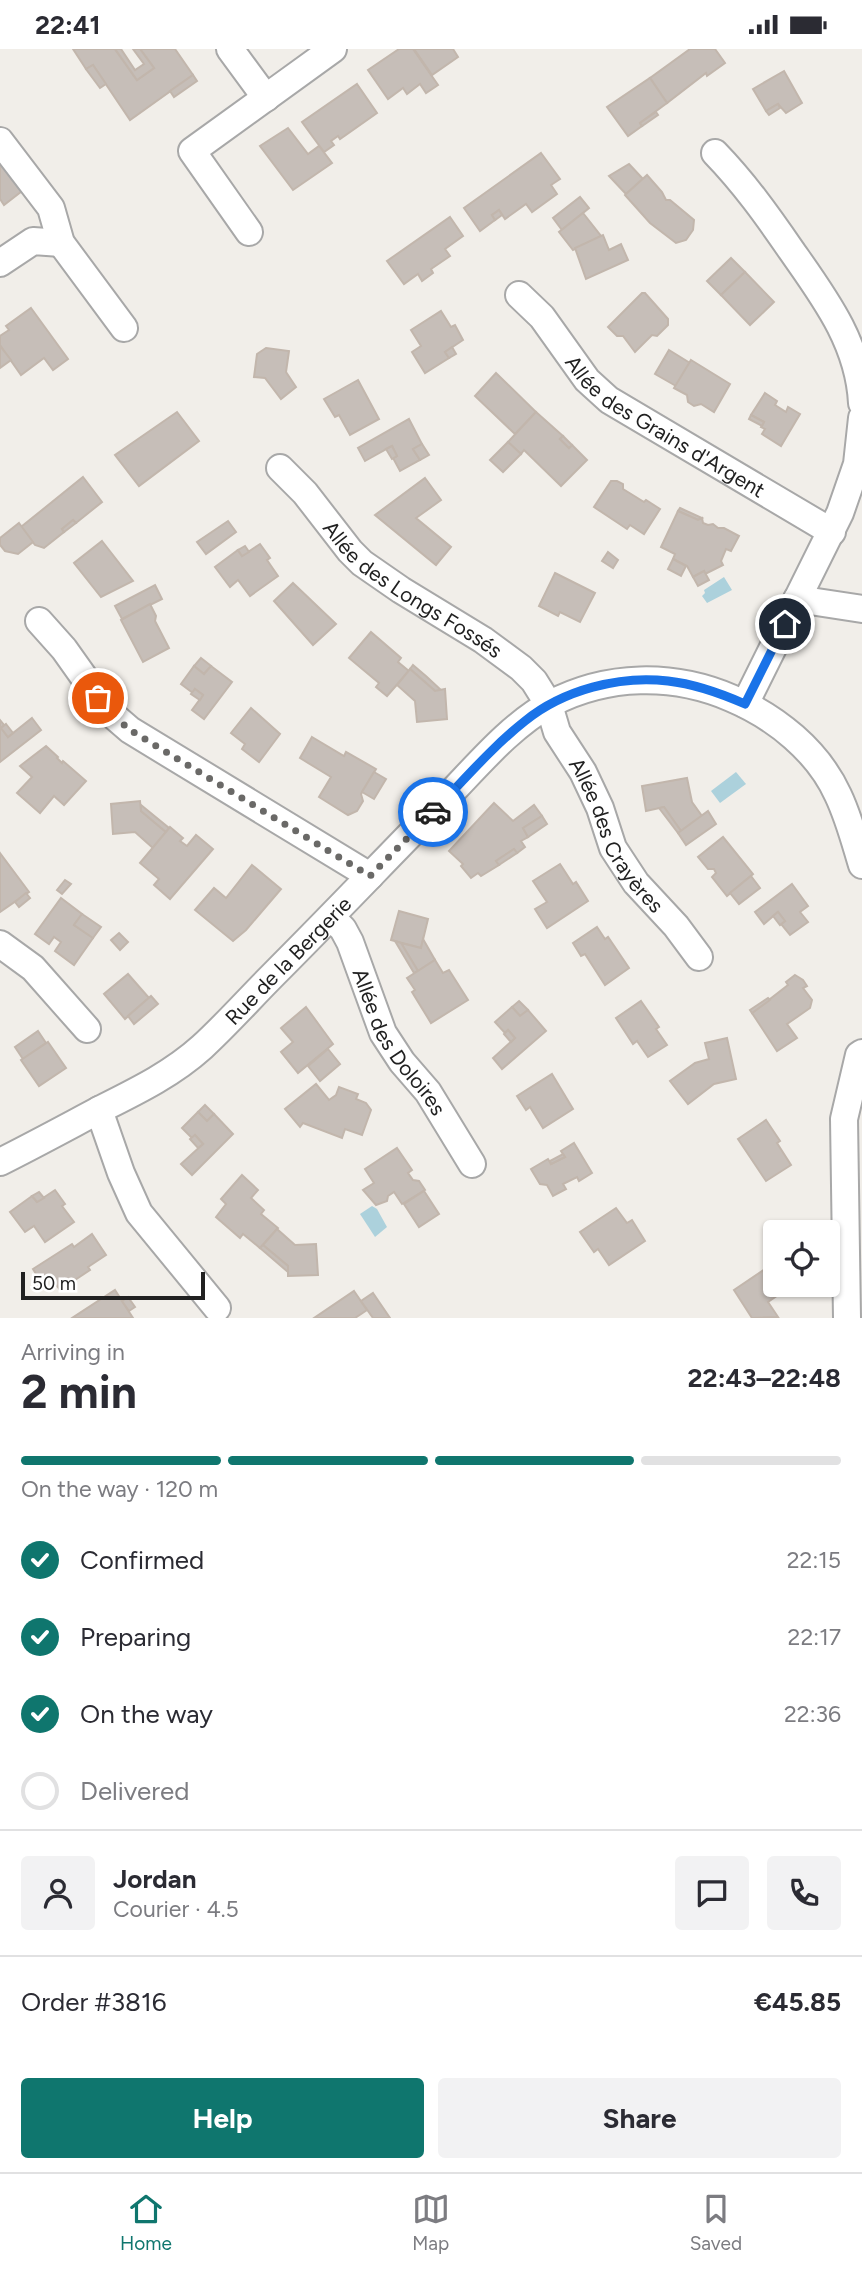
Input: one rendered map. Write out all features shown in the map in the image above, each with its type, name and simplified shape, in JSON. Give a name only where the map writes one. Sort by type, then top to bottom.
[{"type":"street","points":[[230,49],[266,97]]},
{"type":"street","points":[[249,232],[192,151],[333,49]]},
{"type":"street","points":[[0,141],[51,208],[61,243],[124,328]]},
{"type":"street","points":[[715,152],[752,194],[835,315],[858,369],[862,403]]},
{"type":"street","points":[[0,263],[33,240],[61,243]]},
{"type":"street","name":"Allée des Grains d'Argent","points":[[519,295],[542,317],[587,380],[609,400],[832,532]]},
{"type":"street","points":[[745,704],[832,532],[857,464],[862,418]]},
{"type":"street","name":"Allée des Longs Fossés","points":[[280,468],[305,493],[362,563],[505,655],[534,681],[549,705]]},
{"type":"street","points":[[797,599],[862,609]]},
{"type":"street","points":[[39,621],[64,649],[108,711],[130,730],[370,876]]},
{"type":"street","name":"Rue de la Bergerie","points":[[0,1162],[149,1085],[184,1062],[494,750],[526,720],[568,696],[602,686],[653,679],[716,692],[745,704],[790,734],[822,767],[846,812],[862,865]]},
{"type":"street","name":"Allée des Crayères","points":[[549,705],[557,732],[583,772],[600,808],[613,848],[636,883],[676,926],[699,957]]},
{"type":"street","name":"Allée des Doloires","points":[[331,917],[343,929],[350,942],[383,1033],[428,1093],[472,1164]]},
{"type":"street","points":[[0,944],[33,968],[87,1029]]},
{"type":"street","points":[[847,1318],[844,1119],[859,1055],[862,1053]]},
{"type":"street","points":[[99,1110],[121,1173],[139,1213],[217,1308]]},
{"type":"water","points":[[724,577],[732,590],[707,603],[702,596],[704,590]]},
{"type":"water","points":[[736,772],[746,784],[720,803],[711,791]]},
{"type":"water","points":[[372,1206],[377,1209],[387,1227],[375,1237],[360,1214]]},
{"type":"building","points":[[73,49],[115,49],[137,80],[154,68],[140,49],[175,49],[193,75],[130,120],[93,65],[86,69]]},
{"type":"building","points":[[115,49],[121,49],[135,70],[144,64],[133,49],[140,49],[154,68],[137,80]]},
{"type":"building","points":[[399,49],[413,49],[438,85],[426,93],[420,84],[407,94],[403,88],[388,99],[368,70]]},
{"type":"building","points":[[414,49],[453,49],[458,57],[432,75]]},
{"type":"building","points":[[690,49],[715,49],[725,63],[707,76],[706,73],[667,103],[650,78]]},
{"type":"building","points":[[93,65],[106,84],[100,88],[86,69]]},
{"type":"building","points":[[784,71],[802,103],[786,113],[778,104],[766,111],[753,89]]},
{"type":"building","points":[[193,75],[197,81],[174,97],[170,91]]},
{"type":"building","points":[[650,78],[667,103],[640,123],[642,126],[628,136],[607,107]]},
{"type":"building","points":[[357,84],[377,113],[340,139],[338,136],[331,141],[334,145],[324,152],[302,122]]},
{"type":"building","points":[[778,104],[780,108],[769,115],[766,111]]},
{"type":"building","points":[[656,112],[658,115],[642,126],[640,123]]},
{"type":"building","points":[[288,128],[308,154],[319,146],[332,163],[293,190],[260,146]]},
{"type":"building","points":[[541,153],[560,179],[551,185],[557,194],[532,212],[526,204],[505,219],[499,210],[492,215],[495,220],[480,231],[464,208]]},
{"type":"building","points":[[0,161],[22,191],[4,205],[0,199]]},
{"type":"building","points":[[629,164],[643,179],[626,194],[609,176]]},
{"type":"building","points":[[647,175],[666,200],[670,200],[694,220],[693,230],[686,240],[676,243],[650,223],[625,195]]},
{"type":"building","points":[[580,197],[589,208],[562,230],[553,218]]},
{"type":"building","points":[[499,210],[502,215],[495,220],[492,215]]},
{"type":"building","points":[[583,213],[601,236],[573,250],[559,232]]},
{"type":"building","points":[[450,217],[463,236],[445,249],[450,256],[431,269],[433,273],[422,281],[418,274],[404,284],[387,261]]},
{"type":"building","points":[[603,235],[609,250],[621,244],[628,260],[586,279],[575,248]]},
{"type":"building","points":[[731,258],[745,272],[721,295],[707,281]]},
{"type":"building","points":[[745,272],[774,302],[750,325],[721,295]]},
{"type":"building","points":[[645,293],[668,319],[668,325],[657,336],[652,335],[635,352],[623,336],[617,336],[608,327]]},
{"type":"building","points":[[31,308],[68,359],[53,370],[44,358],[21,375],[0,345],[0,336],[9,330],[6,326]]},
{"type":"building","points":[[441,311],[451,327],[455,325],[463,340],[445,352],[449,358],[425,373],[412,352],[421,346],[411,330]]},
{"type":"building","points":[[0,346],[11,360],[0,368]]},
{"type":"building","points":[[452,347],[456,354],[449,358],[445,352]]},
{"type":"building","points":[[266,348],[289,351],[286,372],[296,387],[281,399],[265,378],[254,377],[257,354]]},
{"type":"building","points":[[669,350],[690,363],[676,386],[655,374]]},
{"type":"building","points":[[691,360],[730,384],[714,412],[701,404],[694,406],[688,402],[687,395],[674,388]]},
{"type":"building","points":[[496,373],[536,412],[515,434],[475,396]]},
{"type":"building","points":[[358,380],[379,419],[350,435],[339,415],[335,417],[324,399]]},
{"type":"building","points":[[765,393],[777,401],[775,405],[786,412],[788,407],[800,414],[781,446],[762,434],[765,429],[761,427],[764,422],[751,415]]},
{"type":"building","points":[[177,412],[199,441],[139,486],[115,455]]},
{"type":"building","points":[[536,412],[563,436],[560,439],[569,448],[572,445],[587,460],[561,486],[524,450],[521,454],[508,442]]},
{"type":"building","points":[[751,415],[764,422],[762,426],[749,419]]},
{"type":"building","points":[[409,419],[422,444],[413,449],[420,460],[400,471],[393,458],[397,456],[392,446],[365,461],[358,448]]},
{"type":"building","points":[[563,436],[572,445],[569,448],[560,439]]},
{"type":"building","points":[[508,442],[521,454],[503,472],[490,460]]},
{"type":"building","points":[[422,444],[429,455],[420,460],[413,449]]},
{"type":"building","points":[[392,446],[397,456],[392,459],[386,449]]},
{"type":"building","points":[[83,477],[102,502],[76,523],[73,520],[62,529],[64,532],[44,548],[35,545],[21,527]]},
{"type":"building","points":[[425,478],[441,500],[416,518],[451,547],[436,565],[375,515]]},
{"type":"building","points":[[611,481],[623,484],[623,489],[660,509],[644,534],[630,525],[627,529],[594,507]]},
{"type":"building","points":[[680,508],[702,518],[698,520],[678,511]]},
{"type":"building","points":[[678,511],[698,520],[702,518],[703,523],[713,524],[739,536],[731,551],[726,549],[721,561],[723,565],[693,577],[687,566],[673,559],[675,554],[661,547]]},
{"type":"building","points":[[73,520],[76,523],[64,532],[62,529]]},
{"type":"building","points":[[228,521],[236,532],[206,554],[197,542]]},
{"type":"building","points":[[19,523],[33,542],[18,554],[5,551],[0,545],[0,538]]},
{"type":"building","points":[[102,541],[133,581],[101,597],[74,563]]},
{"type":"building","points":[[260,544],[278,576],[250,596],[238,580],[230,587],[215,567],[238,550],[242,556]]},
{"type":"building","points":[[245,546],[249,552],[242,556],[238,550]]},
{"type":"building","points":[[608,552],[618,560],[613,568],[602,561]]},
{"type":"building","points":[[673,559],[686,566],[681,576],[668,569]]},
{"type":"building","points":[[704,571],[709,580],[698,586],[693,577]]},
{"type":"building","points":[[555,573],[595,593],[580,622],[560,612],[558,616],[539,606]]},
{"type":"building","points":[[293,583],[336,624],[313,645],[274,601]]},
{"type":"building","points":[[155,585],[162,599],[122,619],[115,606]]},
{"type":"building","points":[[150,604],[156,616],[155,621],[169,648],[143,662],[121,620]]},
{"type":"building","points":[[371,632],[401,658],[398,662],[409,671],[387,696],[376,687],[379,683],[349,658]]},
{"type":"building","points":[[201,658],[211,666],[204,674],[194,666]]},
{"type":"building","points":[[413,665],[441,690],[435,691],[410,669]]},
{"type":"building","points":[[194,666],[204,674],[211,666],[232,682],[204,719],[192,710],[203,695],[195,689],[193,693],[181,684]]},
{"type":"building","points":[[410,669],[435,691],[445,689],[447,719],[417,722],[415,701],[397,685]]},
{"type":"building","points":[[195,689],[203,695],[200,700],[191,694]]},
{"type":"building","points":[[251,708],[280,734],[259,762],[242,749],[245,744],[231,733]]},
{"type":"building","points":[[32,718],[41,730],[0,762],[0,720],[4,725],[1,728],[8,737]]},
{"type":"building","points":[[6,724],[13,733],[8,737],[1,728]]},
{"type":"building","points":[[312,737],[344,756],[346,752],[376,769],[361,794],[363,801],[357,811],[348,815],[319,797],[331,777],[300,758]]},
{"type":"building","points":[[46,746],[62,763],[63,761],[86,781],[64,805],[54,796],[40,813],[17,793],[32,777],[20,766]]},
{"type":"building","points":[[374,772],[386,779],[374,799],[362,792]]},
{"type":"building","points":[[687,778],[692,802],[702,816],[681,831],[664,807],[646,811],[642,786]]},
{"type":"building","points":[[140,801],[141,811],[166,832],[153,848],[135,832],[113,834],[111,804]]},
{"type":"building","points":[[494,803],[513,821],[534,805],[542,816],[523,828],[528,837],[521,841],[525,847],[517,853],[514,849],[496,861],[499,865],[481,876],[478,873],[471,878],[461,866],[463,864],[449,851]]},
{"type":"building","points":[[141,805],[169,828],[166,832],[141,811]]},
{"type":"building","points":[[664,807],[681,831],[678,833],[659,808]]},
{"type":"building","points":[[708,811],[716,824],[686,845],[678,833]]},
{"type":"building","points":[[542,816],[547,824],[528,837],[523,828]]},
{"type":"building","points":[[170,827],[183,838],[180,841],[187,846],[196,835],[213,849],[170,899],[154,885],[159,879],[140,863]]},
{"type":"building","points":[[723,837],[753,874],[727,896],[712,877],[716,873],[714,869],[708,869],[698,857]]},
{"type":"building","points":[[514,849],[517,853],[499,865],[496,861]]},
{"type":"building","points":[[0,853],[29,892],[0,912]]},
{"type":"building","points":[[560,864],[588,901],[547,928],[535,909],[547,902],[533,881]]},
{"type":"building","points":[[252,865],[281,889],[233,941],[195,910],[214,888],[226,898]]},
{"type":"building","points":[[751,876],[760,888],[739,904],[730,893]]},
{"type":"building","points":[[65,880],[71,884],[62,894],[57,890]]},
{"type":"building","points":[[792,884],[808,906],[800,912],[808,922],[790,935],[781,924],[785,921],[778,912],[764,924],[755,912]]},
{"type":"building","points":[[26,893],[30,898],[19,907],[15,902]]},
{"type":"building","points":[[61,898],[82,914],[74,925],[93,938],[74,965],[55,951],[61,942],[54,937],[49,944],[35,934]]},
{"type":"building","points":[[399,911],[428,919],[421,948],[391,940]]},
{"type":"building","points":[[778,912],[785,921],[780,925],[773,916]]},
{"type":"building","points":[[82,914],[101,927],[93,938],[74,925]]},
{"type":"building","points":[[597,927],[605,939],[608,937],[629,968],[605,985],[585,954],[581,956],[573,943]]},
{"type":"building","points":[[119,933],[128,942],[120,950],[111,940]]},
{"type":"building","points":[[423,939],[435,960],[418,971],[401,943],[421,948]]},
{"type":"building","points":[[395,941],[401,943],[418,971],[414,973]]},
{"type":"building","points":[[435,960],[443,973],[449,970],[468,1000],[431,1023],[412,992],[415,990],[407,978]]},
{"type":"building","points":[[128,974],[149,998],[125,1019],[104,994]]},
{"type":"building","points":[[795,975],[803,980],[807,986],[803,988],[812,1000],[810,1008],[787,1024],[797,1038],[777,1051],[752,1013],[788,985],[786,982]]},
{"type":"building","points":[[151,996],[158,1004],[134,1024],[128,1016]]},
{"type":"building","points":[[768,998],[770,1000],[752,1013],[750,1010]]},
{"type":"building","points":[[519,1001],[528,1010],[520,1016],[512,1007]]},
{"type":"building","points":[[641,1001],[659,1027],[656,1029],[667,1045],[648,1057],[637,1041],[633,1044],[616,1018]]},
{"type":"building","points":[[306,1007],[333,1044],[298,1073],[281,1052],[293,1042],[281,1028]]},
{"type":"building","points":[[512,1007],[520,1016],[528,1010],[546,1031],[502,1069],[493,1058],[515,1038],[508,1030],[505,1033],[495,1022]]},
{"type":"building","points":[[508,1030],[515,1038],[511,1042],[504,1034]]},
{"type":"building","points":[[38,1031],[46,1043],[23,1059],[15,1047]]},
{"type":"building","points":[[727,1038],[736,1079],[714,1084],[688,1104],[670,1081],[695,1063],[709,1059],[705,1043]]},
{"type":"building","points":[[48,1042],[66,1068],[39,1086],[21,1060]]},
{"type":"building","points":[[328,1049],[340,1064],[320,1081],[308,1066]]},
{"type":"building","points":[[552,1074],[573,1109],[543,1128],[530,1107],[526,1110],[517,1096]]},
{"type":"building","points":[[316,1084],[329,1100],[336,1095],[339,1087],[358,1094],[356,1099],[366,1103],[371,1110],[362,1135],[345,1129],[342,1138],[303,1123],[300,1127],[285,1109]]},
{"type":"building","points":[[205,1105],[214,1114],[207,1121],[198,1112]]},
{"type":"building","points":[[198,1112],[207,1121],[214,1114],[233,1134],[192,1175],[181,1164],[203,1144],[195,1135],[192,1138],[182,1128]]},
{"type":"building","points":[[766,1120],[791,1165],[766,1181],[738,1139]]},
{"type":"building","points":[[195,1135],[203,1144],[198,1148],[190,1139]]},
{"type":"building","points":[[574,1143],[592,1173],[579,1181],[577,1177],[563,1184],[566,1189],[553,1196],[547,1185],[540,1184],[531,1169],[548,1159],[551,1164],[565,1157],[561,1151]]},
{"type":"building","points":[[397,1148],[412,1170],[408,1173],[413,1180],[419,1181],[425,1190],[402,1204],[394,1192],[388,1196],[387,1201],[376,1205],[363,1190],[374,1183],[365,1169]]},
{"type":"building","points":[[563,1154],[565,1157],[551,1164],[550,1161]]},
{"type":"building","points":[[242,1175],[258,1190],[251,1198],[264,1210],[261,1214],[278,1228],[260,1248],[243,1234],[240,1238],[216,1217],[226,1204],[221,1199]]},
{"type":"building","points":[[55,1190],[65,1204],[62,1206],[74,1222],[45,1242],[34,1226],[25,1232],[10,1212],[32,1196],[37,1202]]},
{"type":"building","points":[[424,1191],[439,1214],[419,1227],[404,1204]]},
{"type":"building","points":[[39,1192],[44,1198],[37,1202],[32,1196]]},
{"type":"building","points":[[616,1208],[627,1223],[632,1220],[645,1241],[609,1265],[598,1249],[594,1252],[580,1232]]},
{"type":"building","points":[[277,1229],[295,1245],[316,1244],[318,1275],[288,1276],[288,1266],[263,1245]]},
{"type":"building","points":[[92,1234],[106,1255],[88,1267],[90,1270],[60,1290],[50,1276],[41,1282],[33,1269]]},
{"type":"building","points":[[263,1245],[288,1266],[288,1272],[260,1248]]},
{"type":"building","points":[[763,1270],[763,1297],[775,1297],[768,1302],[778,1317],[752,1318],[734,1290]]},
{"type":"building","points":[[115,1290],[133,1318],[72,1318]]},
{"type":"building","points":[[354,1291],[367,1310],[355,1318],[314,1318]]},
{"type":"building","points":[[373,1293],[390,1318],[373,1318],[361,1301]]},
{"type":"building","points":[[128,1297],[135,1307],[129,1311],[122,1301]]},
{"type":"way so far","points":[[98,698],[108,711],[130,730],[370,876],[433,812]]},
{"type":"route","points":[[433,812],[526,720],[568,696],[613,683],[653,679],[716,692],[745,704],[785,624]]}]
